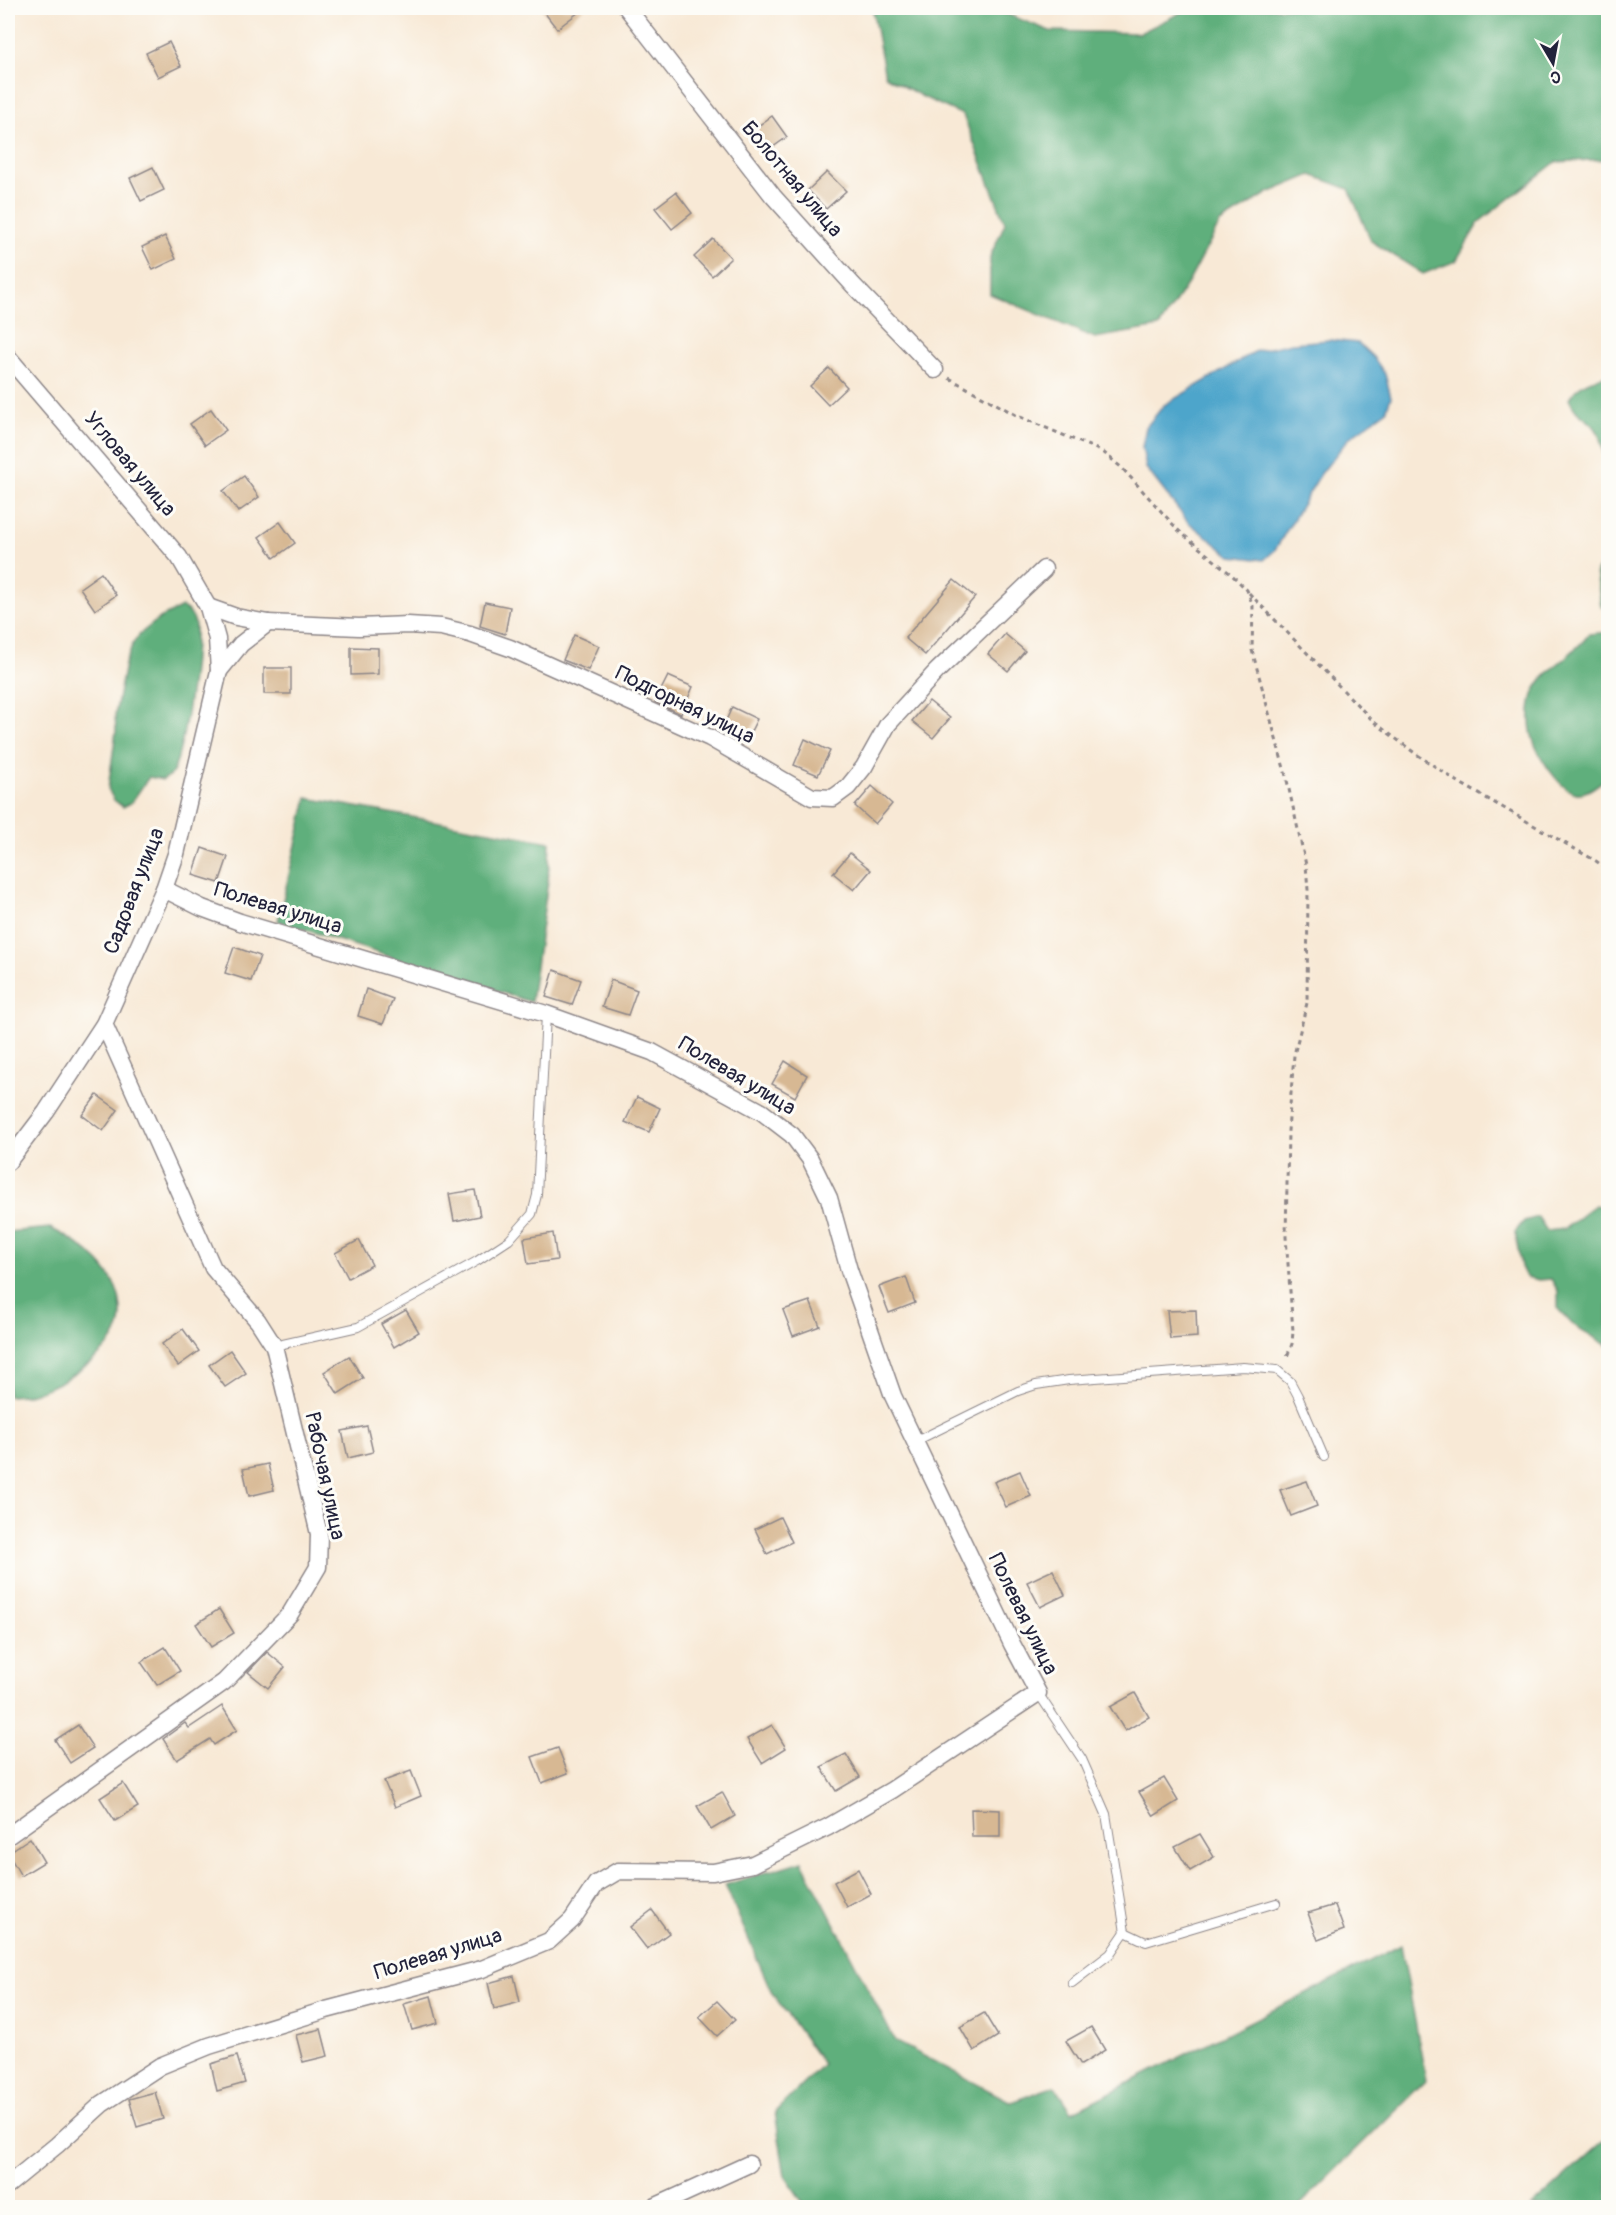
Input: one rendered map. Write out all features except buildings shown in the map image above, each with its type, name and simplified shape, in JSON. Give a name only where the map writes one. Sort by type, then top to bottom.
[{"type":"street","name":"Болотная улица","points":[[627,8],[773,196],[934,370]]},
{"type":"street","name":"Угловая улица","points":[[8,357],[179,557],[208,608]]},
{"type":"street","name":"Подгорная улица","points":[[208,608],[237,617],[268,622],[350,627],[408,625],[441,627],[470,634],[510,648],[710,738],[812,797],[833,798],[848,787],[864,767],[888,724],[904,706],[937,671],[1044,569]]},
{"type":"street","name":"Садовая улица","points":[[8,1162],[46,1112],[104,1024],[164,889],[176,854],[219,671],[217,639],[208,608]]},
{"type":"street","points":[[219,671],[242,644],[268,622]]},
{"type":"street","name":"Полевая улица","points":[[8,2185],[102,2104],[160,2066],[209,2046],[326,2010],[482,1969],[549,1941],[572,1920],[596,1884],[618,1871],[713,1872],[753,1864],[828,1827],[892,1790],[1038,1693],[893,1395],[849,1270],[829,1198],[810,1159],[792,1135],[762,1112],[652,1052],[546,1014],[240,922],[202,908],[164,889]]},
{"type":"street","name":"Рабочая улица","points":[[8,1836],[224,1682],[290,1614],[318,1567],[319,1534],[274,1346],[258,1321],[213,1268],[104,1024]]},
{"type":"street","points":[[652,2208],[749,2164]]},
{"type":"lane","points":[[274,1346],[358,1328],[477,1261],[509,1240],[532,1214],[537,1196],[546,1014]]},
{"type":"lane","points":[[914,1442],[1018,1391],[1036,1385],[1069,1380],[1244,1366],[1277,1370],[1290,1381],[1299,1396],[1324,1457]]},
{"type":"lane","points":[[1038,1693],[1082,1759],[1106,1814],[1125,1932],[1110,1954],[1072,1983]]},
{"type":"lane","points":[[1125,1932],[1146,1942],[1276,1903]]},
{"type":"path","points":[[934,370],[1018,416],[1103,452],[1122,468],[1179,531],[1232,575],[1374,722],[1416,754],[1460,783],[1608,870]]},
{"type":"path","points":[[1247,590],[1253,606],[1252,650],[1289,787],[1306,865],[1308,890],[1307,1003],[1294,1055],[1288,1131],[1286,1202],[1292,1344],[1288,1356],[1277,1370]]},
{"type":"green space","points":[[872,8],[994,8],[1050,31],[1140,33],[1190,8],[1608,8],[1608,159],[1556,162],[1479,222],[1456,261],[1423,274],[1371,241],[1349,189],[1311,175],[1268,193],[1220,223],[1188,283],[1159,327],[1095,338],[990,294],[990,257],[1005,223],[963,115],[885,76]]},
{"type":"green space","points":[[1603,376],[1608,378],[1608,483],[1603,449],[1597,431],[1576,411],[1569,399],[1583,384]]},
{"type":"green space","points":[[1608,560],[1608,613],[1601,606],[1596,571]]},
{"type":"green space","points":[[182,607],[194,620],[195,650],[185,725],[176,765],[171,775],[163,780],[149,777],[131,803],[123,807],[114,800],[108,789],[116,731],[115,715],[125,664],[133,643],[141,633],[160,618]]},
{"type":"green space","points":[[1608,632],[1608,777],[1589,790],[1576,793],[1570,791],[1558,780],[1546,766],[1538,751],[1530,727],[1531,701],[1544,677],[1589,634]]},
{"type":"green space","points":[[307,798],[550,842],[548,881],[531,1002],[278,921]]},
{"type":"green space","points":[[1595,1205],[1608,1209],[1608,1346],[1572,1324],[1558,1309],[1558,1291],[1551,1279],[1539,1280],[1526,1277],[1521,1267],[1515,1232],[1524,1221],[1538,1217],[1547,1231],[1564,1229]]},
{"type":"green space","points":[[50,1228],[88,1252],[108,1274],[116,1287],[120,1301],[121,1316],[118,1329],[101,1353],[61,1382],[35,1393],[8,1396],[8,1232]]},
{"type":"green space","points":[[802,1861],[895,2041],[1011,2102],[1055,2086],[1072,2112],[1401,1945],[1426,2080],[1298,2207],[806,2207],[785,2176],[775,2112],[823,2064],[772,1993],[725,1885]]},
{"type":"green space","points":[[1608,2138],[1608,2207],[1531,2207]]},
{"type":"water","points":[[1329,340],[1358,343],[1374,358],[1385,374],[1391,397],[1386,411],[1349,438],[1320,475],[1275,550],[1264,560],[1231,556],[1188,522],[1146,468],[1142,447],[1146,427],[1164,405],[1256,351],[1292,343]]}]
